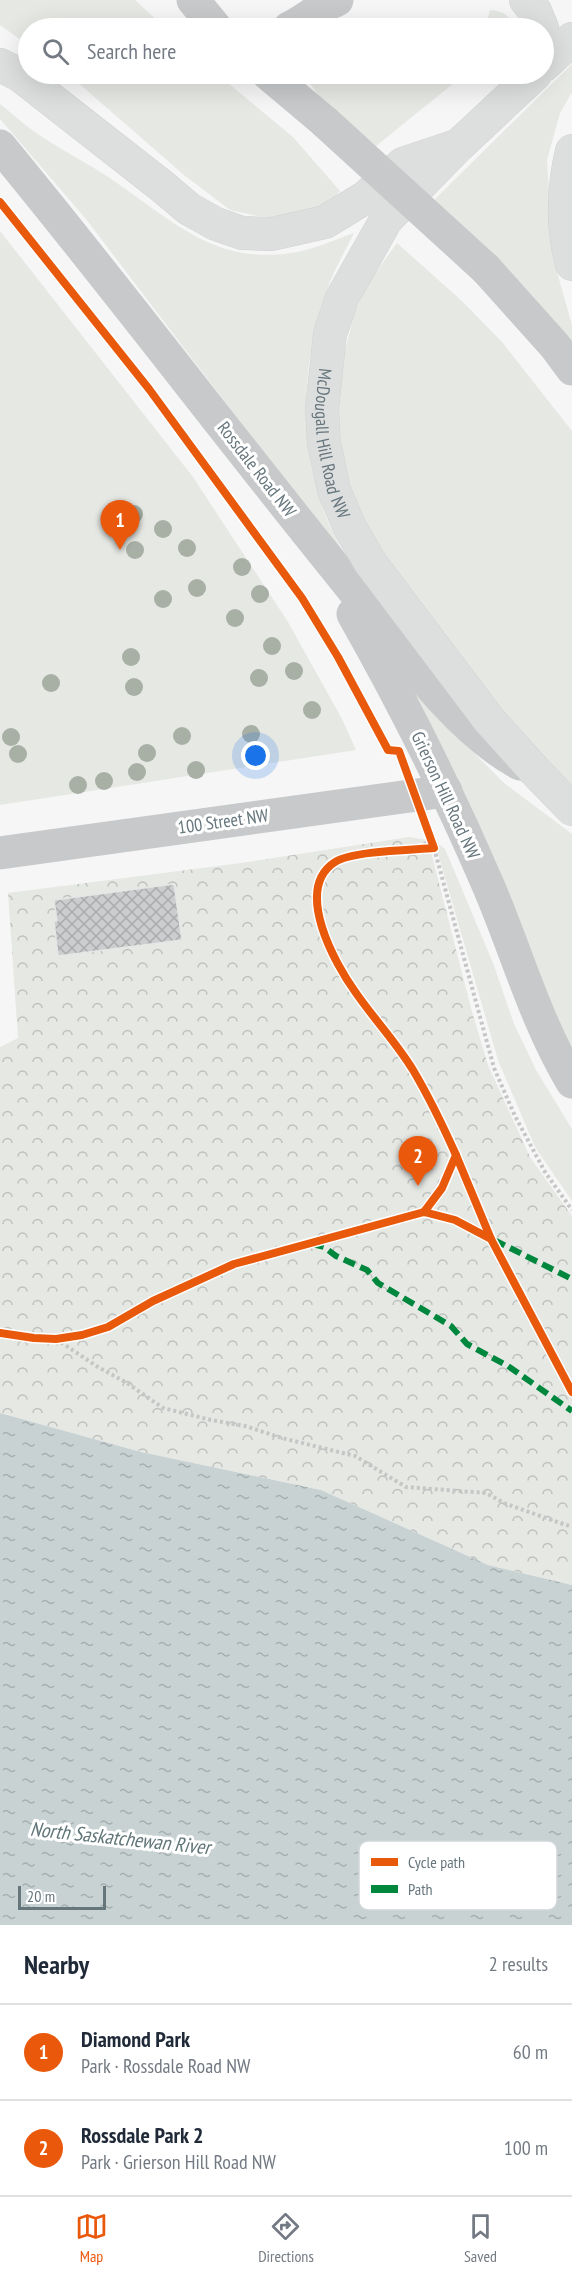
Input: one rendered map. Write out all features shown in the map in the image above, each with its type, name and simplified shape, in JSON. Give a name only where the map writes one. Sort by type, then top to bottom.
[{"type":"main road","points":[[526,0],[538,18]]},
{"type":"main road","name":"McDougall Hill Road NW","points":[[554,53],[572,39]]},
{"type":"main road","points":[[0,65],[18,74]]},
{"type":"main road","points":[[32,84],[189,209],[216,224],[242,233],[272,234],[325,222],[366,197],[403,164],[458,146]]},
{"type":"main road","name":"McDougall Hill Road NW","points":[[520,84],[386,220],[342,298],[330,334],[325,373],[322,408],[324,443],[334,490],[349,526],[369,561],[489,720],[572,808]]},
{"type":"main road","points":[[572,151],[565,197],[566,241],[572,264]]},
{"type":"street","points":[[308,18],[322,6],[337,0]]},
{"type":"street","points":[[194,1],[208,18]]},
{"type":"street","points":[[280,84],[326,122],[486,269],[555,346],[572,369]]},
{"type":"street","points":[[303,84],[326,122]]},
{"type":"street","name":"Rossdale Road NW","points":[[0,146],[438,694],[493,747],[535,771]]},
{"type":"street","name":"Grierson Hill Road NW","points":[[297,520],[390,679],[446,791],[488,886],[542,1023],[572,1082]]},
{"type":"street","name":"100 Street NW","points":[[0,853],[446,791]]},
{"type":"path","points":[[423,849],[433,844],[494,1068],[515,1116],[546,1172],[572,1210]]},
{"type":"path","points":[[45,1338],[74,1337]]},
{"type":"path","points":[[56,1339],[163,1408],[245,1426],[282,1438],[355,1456],[406,1486],[486,1493],[506,1504],[572,1527]]},
{"type":"green space","points":[[0,0],[135,0],[154,18],[18,18],[18,38],[0,25]]},
{"type":"green space","points":[[490,10],[509,18],[488,18]]},
{"type":"green space","points":[[572,64],[572,92],[560,113],[547,160],[553,258],[572,325],[572,351],[431,203]]},
{"type":"green space","points":[[79,84],[229,84],[293,137],[340,191],[331,202],[287,218],[257,216],[230,210],[184,175]]},
{"type":"green space","points":[[311,84],[453,84],[376,146],[318,95]]},
{"type":"green space","points":[[0,104],[41,136],[109,177],[181,228],[202,240],[247,254],[273,255],[302,251],[354,233],[330,282],[321,309],[309,365],[306,394],[309,450],[314,478],[325,515],[357,576],[86,219],[0,119]]},
{"type":"green space","points":[[0,231],[193,477],[288,622],[342,719],[356,750],[0,805]]},
{"type":"green space","points":[[397,243],[463,302],[502,342],[572,431],[572,786],[507,717],[377,546],[353,496],[342,451],[338,409],[344,356],[354,314],[370,280]]},
{"type":"green space","points":[[405,678],[437,716],[504,783],[572,834],[572,1068]]},
{"type":"green space","points":[[409,837],[428,840],[488,1065],[530,1157],[572,1216],[572,1585],[488,1565],[321,1490],[141,1452],[0,1413],[0,1047],[18,1038],[8,893],[241,863]]},
{"type":"green space","points":[[434,840],[445,849],[493,963],[514,1024],[536,1070],[572,1129],[572,1201],[535,1147],[498,1060]]},
{"type":"water","name":"North Saskatchewan River","points":[[0,1413],[141,1452],[321,1490],[488,1565],[572,1585],[572,1925],[0,1925]]},
{"type":"building","points":[[174,884],[182,940],[58,956],[54,900]]},
{"type":"marked path","points":[[494,1240],[572,1279]]},
{"type":"marked path","points":[[312,1244],[324,1247],[336,1256],[367,1270],[378,1283],[451,1326],[467,1344],[508,1366],[572,1411]]},
{"type":"cycle path","points":[[0,202],[149,389],[302,598],[338,657],[388,750],[399,751],[434,848],[368,853],[335,862],[323,874],[318,890],[318,908],[322,927],[338,964],[356,993],[413,1070],[456,1155],[442,1188],[424,1212]]},
{"type":"cycle path","points":[[456,1155],[491,1239]]},
{"type":"cycle path","points":[[0,1333],[56,1339],[82,1335],[108,1327],[153,1301],[234,1264],[424,1212],[455,1220],[491,1239],[572,1392]]},
{"type":"place","name":"Diamond Park","points":[[120,550]]},
{"type":"place","name":"Rossdale Park 2","points":[[418,1186]]}]
